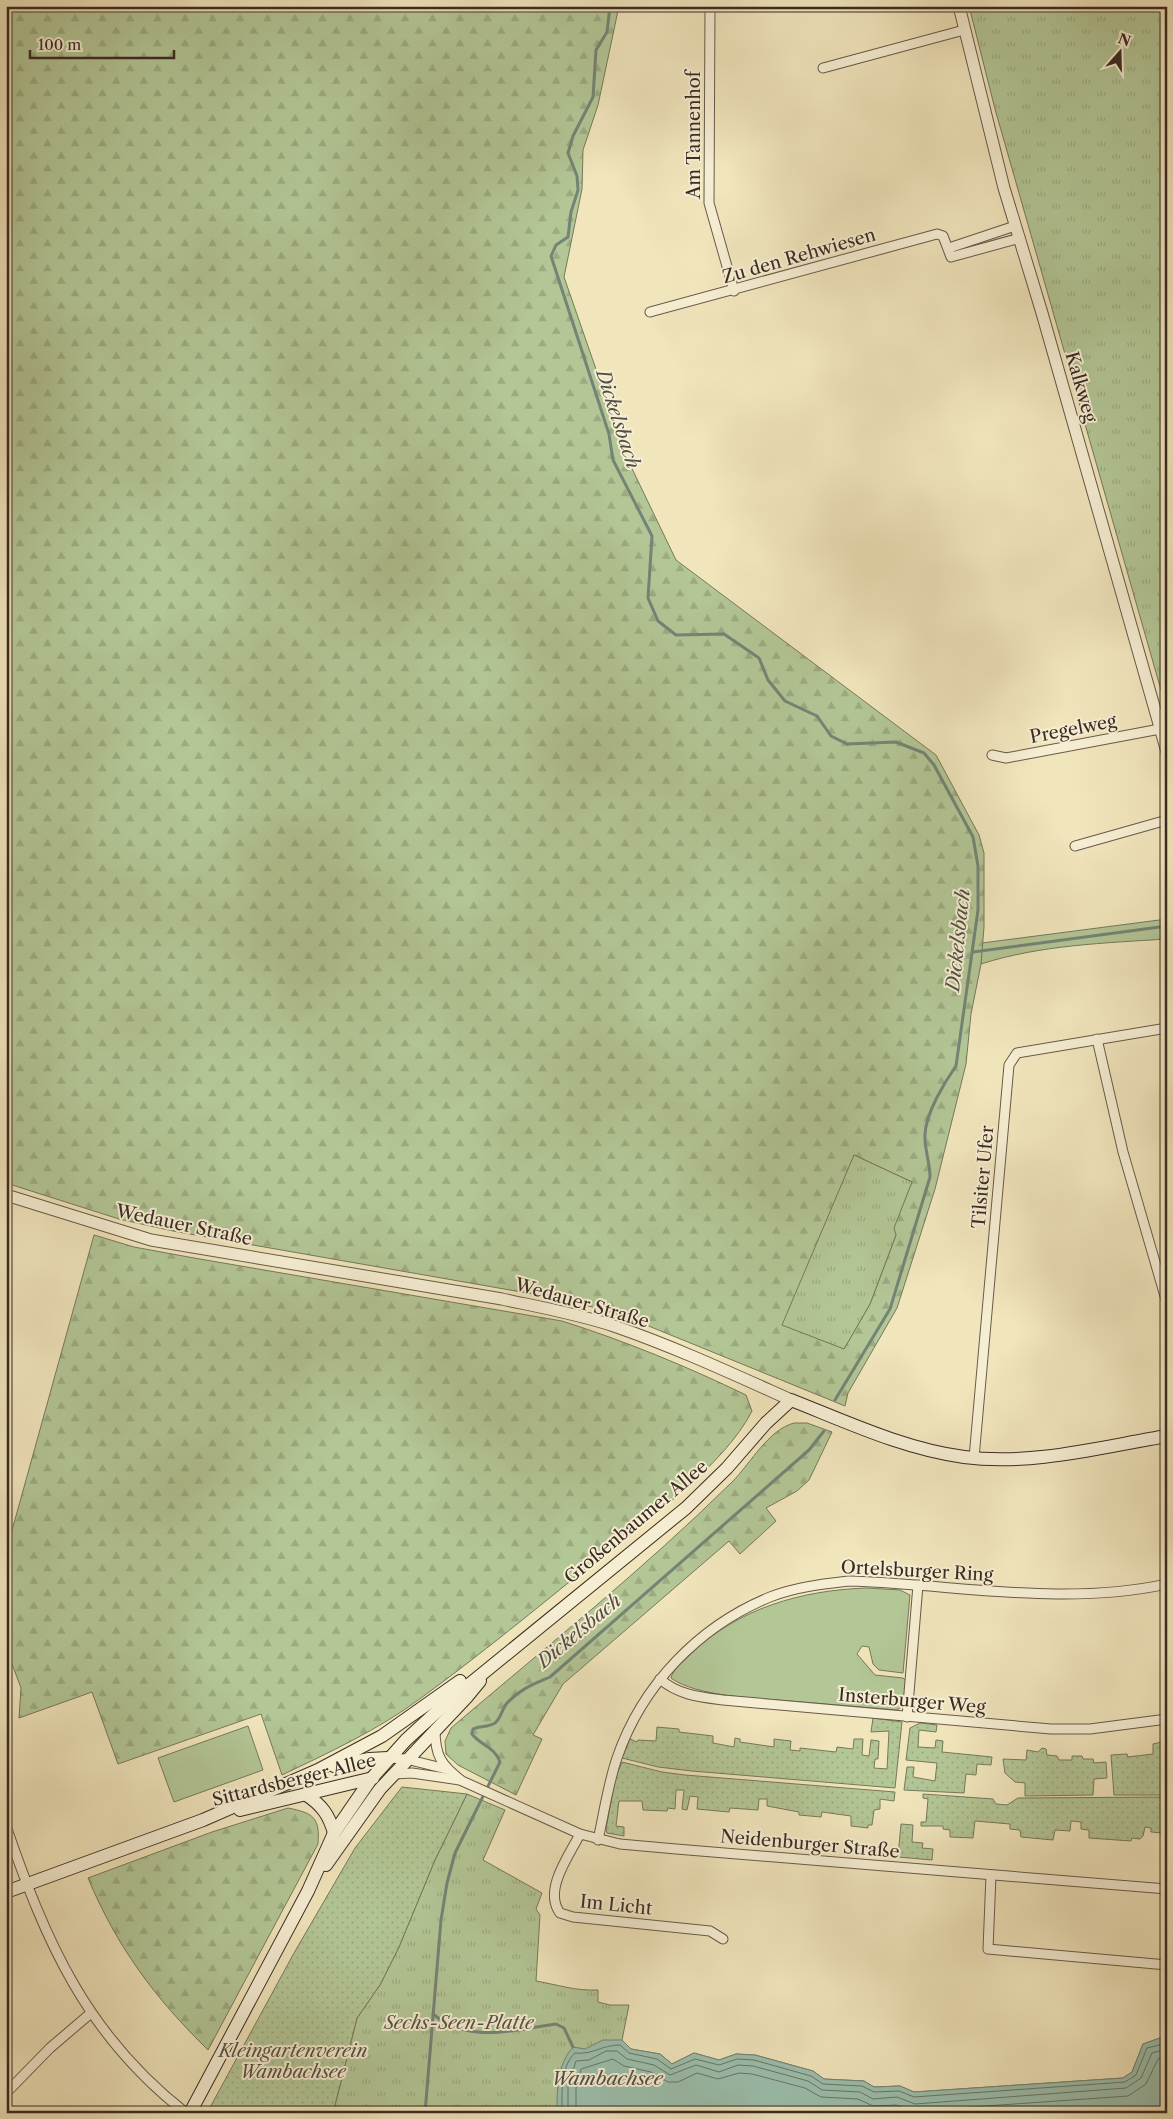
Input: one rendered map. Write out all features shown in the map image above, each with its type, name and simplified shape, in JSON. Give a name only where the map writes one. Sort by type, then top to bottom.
[{"type":"main road","name":"Wedauer Straße","points":[[791,1400],[930,1451],[974,1458],[1023,1458],[1057,1455],[1167,1436]]},
{"type":"main road","name":"Großenbaumer Allee","points":[[190,2113],[308,1891],[334,1833],[370,1779],[388,1758],[444,1704],[686,1508],[727,1468],[766,1423],[791,1400]]},
{"type":"main road","name":"Großenbaumer Allee","points":[[308,1891],[393,1774],[466,1698],[494,1662]]},
{"type":"main road","name":"Sittardsberger Allee","points":[[6,1892],[204,1820],[318,1770],[375,1740],[472,1673],[494,1662]]},
{"type":"main road","name":"Sittardsberger Allee","points":[[318,1770],[369,1759],[388,1758]]},
{"type":"main road","name":"Sittardsberger Allee","points":[[204,1820],[393,1774]]},
{"type":"main road","points":[[306,1794],[316,1801],[329,1816],[334,1833]]},
{"type":"street","name":"Am Tannenhof","points":[[710,6],[709,203],[734,291]]},
{"type":"street","name":"Kalkweg","points":[[959,6],[988,129],[1015,226],[1167,752]]},
{"type":"street","points":[[823,68],[964,30]]},
{"type":"street","points":[[950,253],[1015,226]]},
{"type":"street","name":"Zu den Rehwiesen","points":[[650,312],[734,291],[937,234],[943,236],[950,253]]},
{"type":"street","points":[[950,253],[1020,238]]},
{"type":"street","name":"Pregelweg","points":[[992,755],[1006,758],[1160,729]]},
{"type":"street","points":[[1076,846],[1167,820]]},
{"type":"street","name":"Tilsiter Ufer","points":[[974,1458],[1009,1064],[1017,1053],[1167,1028]]},
{"type":"street","points":[[1097,1039],[1124,1155],[1167,1303]]},
{"type":"street","name":"Wedauer Straße","points":[[6,1195],[151,1240],[502,1299],[553,1310],[631,1333],[791,1400]]},
{"type":"street","name":"Ortelsburger Ring","points":[[598,1840],[617,1758],[633,1720],[660,1679],[690,1647],[709,1632],[730,1618],[771,1597],[820,1584],[849,1582],[1072,1596],[1133,1591],[1167,1584]]},
{"type":"street","points":[[907,1718],[918,1585]]},
{"type":"street","name":"Insterburger Weg","points":[[660,1679],[671,1689],[692,1695],[907,1718],[1051,1729],[1090,1729],[1167,1719]]},
{"type":"street","name":"Neidenburger Straße","points":[[435,1729],[435,1744],[441,1761],[446,1769],[462,1781],[580,1834],[598,1840],[676,1849],[1167,1889]]},
{"type":"street","name":"Neidenburger Straße","points":[[388,1758],[406,1759],[446,1769]]},
{"type":"street","name":"Neidenburger Straße","points":[[393,1774],[412,1773],[462,1781]]},
{"type":"street","points":[[6,1826],[45,1932],[71,1982],[91,2013],[132,2062],[165,2097],[186,2113]]},
{"type":"street","name":"Im Licht","points":[[580,1834],[554,1888],[554,1902],[560,1913],[573,1917],[710,1930],[723,1939]]},
{"type":"street","points":[[991,1875],[988,1949],[1167,1965]]},
{"type":"street","points":[[6,2093],[50,2048],[91,2013]]},
{"type":"green space","points":[[6,6],[619,6],[598,105],[583,150],[582,189],[564,277],[615,424],[624,439],[624,452],[676,560],[936,755],[979,835],[984,853],[984,927],[981,964],[971,1014],[966,1064],[935,1189],[897,1308],[848,1393],[845,1406],[624,1316],[567,1300],[173,1231],[119,1219],[6,1183]],"holes":[[[854,1155],[912,1182],[893,1228],[896,1235],[870,1304],[844,1349]]]},
{"type":"green space","points":[[969,6],[1167,6],[1167,711],[995,109]]},
{"type":"green space","points":[[1167,919],[1167,939],[1049,949],[981,964],[982,943]]},
{"type":"green space","points":[[854,1155],[912,1182],[894,1228],[896,1235],[870,1304],[844,1349],[782,1325]]},
{"type":"green space","points":[[94,1235],[134,1247],[562,1321],[678,1364],[723,1384],[746,1395],[752,1411],[723,1452],[681,1493],[443,1682],[405,1710],[371,1730],[282,1775],[261,1714],[118,1764],[92,1692],[19,1718],[21,1688],[6,1648],[6,1552]]},
{"type":"green space","points":[[794,1423],[807,1423],[832,1432],[809,1480],[797,1491],[766,1508],[776,1521],[740,1554],[729,1541],[563,1684],[533,1735],[542,1739],[516,1795],[458,1765],[446,1754],[445,1741],[451,1728],[664,1546],[732,1482],[776,1432]]},
{"type":"green space","points":[[867,1588],[900,1590],[910,1595],[903,1673],[879,1670],[873,1664],[869,1647],[862,1646],[857,1654],[875,1675],[903,1678],[906,1681],[903,1706],[897,1710],[712,1693],[682,1684],[671,1678],[679,1666],[708,1639],[728,1625],[750,1614],[795,1598],[819,1593]]},
{"type":"green space","points":[[873,1718],[902,1722],[895,1788],[692,1771],[658,1767],[622,1758],[630,1739],[637,1742],[638,1740],[656,1741],[657,1727],[679,1729],[679,1732],[713,1736],[713,1743],[734,1747],[735,1738],[740,1739],[740,1742],[774,1747],[774,1739],[791,1741],[790,1750],[800,1751],[800,1748],[836,1752],[837,1747],[853,1749],[854,1739],[863,1739],[862,1755],[869,1756],[871,1740],[879,1741],[878,1759],[875,1759],[874,1768],[887,1769],[889,1731],[871,1732]]},
{"type":"green space","points":[[920,1723],[937,1725],[936,1732],[919,1730],[918,1747],[935,1748],[936,1740],[943,1741],[942,1752],[992,1757],[991,1765],[977,1764],[976,1775],[966,1774],[964,1793],[904,1790],[907,1767],[914,1767],[913,1777],[935,1781],[937,1763],[906,1760],[910,1728]]},
{"type":"green space","points":[[248,1726],[263,1770],[174,1802],[158,1758]]},
{"type":"green space","points":[[1162,1742],[1167,1750],[1167,1795],[1114,1795],[1111,1755],[1127,1754],[1128,1757],[1153,1754],[1153,1744]]},
{"type":"green space","points":[[1042,1748],[1046,1749],[1047,1755],[1057,1756],[1059,1760],[1072,1760],[1072,1756],[1082,1756],[1083,1759],[1093,1759],[1094,1763],[1106,1762],[1107,1778],[1094,1779],[1093,1795],[1025,1796],[1025,1783],[1015,1782],[1005,1773],[1003,1759],[1026,1760],[1027,1750],[1038,1752]]},
{"type":"green space","points":[[622,1762],[662,1772],[685,1775],[895,1792],[894,1801],[880,1799],[880,1809],[874,1810],[872,1825],[868,1825],[868,1828],[851,1826],[851,1816],[822,1812],[821,1817],[799,1815],[799,1812],[767,1806],[767,1799],[759,1799],[758,1810],[730,1808],[729,1812],[697,1809],[698,1797],[690,1796],[687,1810],[682,1809],[684,1790],[676,1790],[675,1809],[668,1808],[667,1811],[643,1810],[642,1801],[619,1801],[616,1826],[624,1827],[624,1836],[607,1833],[606,1829],[615,1779]]},
{"type":"green space","name":"Kleingartenverein Wambachsee","points":[[402,1787],[467,1794],[435,1860],[399,1947],[380,1985],[357,2018],[333,2113],[207,2113],[294,1953],[355,1848]]},
{"type":"green space","name":"Sechs-Seen-Platte","points":[[467,1794],[505,1810],[483,1860],[542,1893],[536,1909],[540,1915],[536,1981],[574,1989],[598,1990],[598,2002],[610,2005],[629,2005],[622,2040],[631,2049],[660,2054],[672,2064],[694,2053],[719,2060],[736,2054],[755,2055],[813,2071],[824,2079],[864,2081],[874,2087],[900,2086],[914,2092],[1123,2078],[1132,2072],[1143,2044],[1160,2038],[1167,2038],[1167,2113],[333,2113],[357,2018],[380,1985],[399,1947],[435,1860]]},
{"type":"green space","points":[[923,1794],[993,1799],[996,1804],[1007,1805],[1018,1798],[1167,1797],[1167,1844],[1162,1844],[1162,1833],[1151,1832],[1151,1828],[1145,1827],[1143,1836],[1140,1839],[1132,1838],[1131,1841],[1089,1838],[1089,1830],[1081,1829],[1081,1822],[1071,1821],[1070,1831],[1055,1830],[1053,1840],[1021,1837],[1020,1830],[1010,1829],[1010,1824],[975,1821],[973,1838],[950,1837],[950,1830],[943,1829],[943,1826],[921,1826],[921,1822],[926,1822],[928,1799],[923,1798]]},
{"type":"green space","points":[[288,1808],[304,1812],[314,1818],[318,1828],[318,1844],[208,2050],[154,1990],[124,1949],[111,1927],[88,1878],[212,1832]]},
{"type":"green space","points":[[901,1824],[913,1825],[912,1842],[923,1843],[922,1848],[933,1849],[932,1860],[898,1857]]},
{"type":"water","name":"Wambachsee","points":[[1160,2038],[1167,2038],[1167,2113],[557,2113],[559,2078],[568,2054],[573,2047],[585,2049],[603,2040],[622,2040],[631,2049],[660,2054],[672,2064],[694,2053],[719,2060],[736,2054],[755,2055],[813,2071],[824,2079],[864,2081],[874,2087],[900,2086],[914,2092],[1123,2078],[1132,2072],[1143,2044]]},
{"type":"waterway","name":"Dickelsbach","points":[[610,6],[607,32],[596,50],[593,97],[573,136],[568,153],[577,176],[578,190],[571,212],[568,237],[556,245],[551,256],[609,434],[613,460],[652,536],[648,598],[658,621],[676,635],[724,634],[759,658],[768,680],[785,701],[817,716],[831,736],[847,744],[896,742],[924,753],[934,765],[973,837],[978,866],[978,910],[956,1066],[936,1098],[926,1126],[925,1139],[930,1177],[890,1309],[835,1400]]},
{"type":"waterway","points":[[973,952],[1167,926]]},
{"type":"waterway","name":"Dickelsbach","points":[[425,2113],[441,1920],[447,1883],[455,1853],[500,1762],[495,1753],[472,1734],[473,1729],[495,1723],[499,1719],[505,1705],[512,1698],[527,1687],[550,1677],[809,1450],[824,1431]]},
{"type":"waterway","points":[[433,2014],[461,2029],[477,2032],[508,2031],[556,2024],[564,2028],[573,2047]]}]
